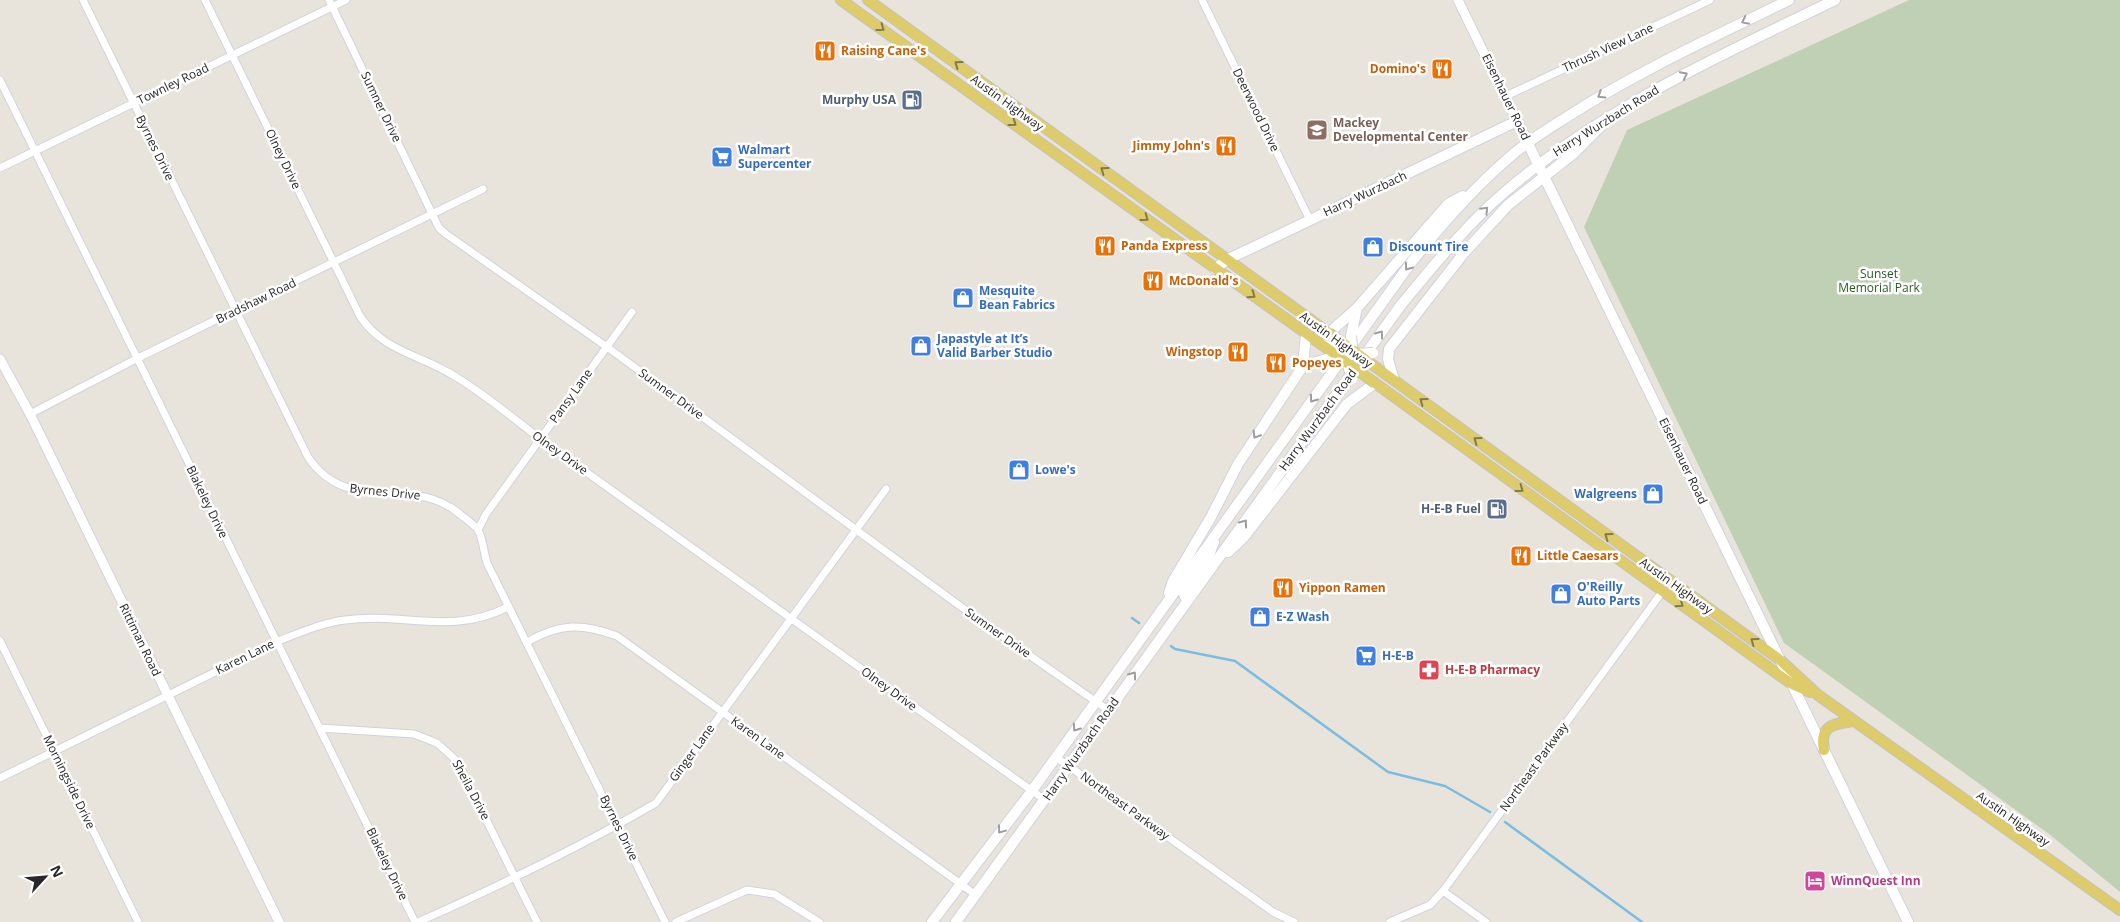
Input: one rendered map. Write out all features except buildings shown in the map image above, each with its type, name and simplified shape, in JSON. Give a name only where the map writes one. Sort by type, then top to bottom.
[{"type":"main road","name":"Austin Highway","points":[[842,0],[1306,334],[1321,344],[1351,356],[1394,380],[1780,660],[1818,695],[2120,910]]},
{"type":"main road","name":"Austin Highway","points":[[868,0],[1329,333],[1338,340],[1351,356],[1357,371],[1792,684],[1818,695]]},
{"type":"main road","name":"Harry Wurzbach Road","points":[[932,922],[1031,792],[1410,264],[1444,221],[1473,190],[1528,142],[1605,92],[1789,0]]},
{"type":"main road","name":"Harry Wurzbach Road","points":[[956,922],[1401,305],[1468,228],[1491,204],[1538,164],[1611,116],[1664,85],[1835,0]]},
{"type":"main road","points":[[1394,380],[1388,359],[1389,349],[1478,237],[1508,205],[1545,177],[1592,136],[1611,116]]},
{"type":"main road","name":"Harry Wurzbach","points":[[1215,269],[1228,260],[1517,121]]},
{"type":"main road","name":"Eisenhauer Road","points":[[1517,121],[1908,922]]},
{"type":"main road","points":[[1329,333],[1358,308],[1448,204],[1473,190]]},
{"type":"main road","points":[[1347,404],[1352,379],[1351,336],[1358,308]]},
{"type":"main road","points":[[1166,603],[1173,581],[1208,522],[1238,464],[1303,366],[1306,334]]},
{"type":"main road","points":[[1303,366],[1389,349]]},
{"type":"main road","points":[[1215,562],[1244,537],[1347,404],[1375,383]]},
{"type":"main road","points":[[1407,406],[1416,408],[1452,435],[1462,430]]},
{"type":"main road","points":[[1187,601],[1183,592],[1209,555],[1219,529]]},
{"type":"main road","points":[[1824,750],[1822,742],[1826,730],[1832,725],[1854,720]]},
{"type":"street","name":"Byrnes Drive","points":[[83,0],[308,457],[325,478],[350,490],[425,495],[438,499],[450,505],[478,530],[487,563],[665,922]]},
{"type":"street","name":"Olney Drive","points":[[206,0],[360,316],[376,336],[390,346],[440,367],[458,377],[540,439],[1031,792],[1045,800]]},
{"type":"street","name":"Townley Road","points":[[0,168],[232,55],[331,4],[346,0]]},
{"type":"street","name":"Deerwood Drive","points":[[1202,0],[1310,220]]},
{"type":"street","name":"Eisenhauer Road","points":[[1458,0],[1517,121]]},
{"type":"street","name":"Thrush View Lane","points":[[1506,96],[1710,0]]},
{"type":"street","name":"Sumner Drive","points":[[331,4],[439,228],[607,347],[855,529],[1108,710]]},
{"type":"street","name":"Blakeley Drive","points":[[0,80],[276,642],[417,922]]},
{"type":"street","name":"Bradshaw Road","points":[[30,414],[136,359],[483,189]]},
{"type":"street","name":"Pansy Lane","points":[[478,530],[486,514],[632,312]]},
{"type":"street","name":"Rittiman Road","points":[[0,359],[2,370],[30,414],[166,695],[279,922]]},
{"type":"street","name":"Ginger Lane","points":[[417,922],[618,825],[656,803],[886,489]]},
{"type":"street","name":"Northeast Parkway","points":[[1390,922],[1430,905],[1443,891],[1662,592]]},
{"type":"street","name":"Karen Lane","points":[[0,778],[166,695],[276,642],[315,626],[345,620],[454,623],[478,619],[508,607]]},
{"type":"street","name":"Karen Lane","points":[[527,642],[550,629],[577,626],[601,630],[624,640],[976,895]]},
{"type":"street","name":"Morningside Drive","points":[[0,641],[138,922]]},
{"type":"street","name":"Sheila Drive","points":[[320,728],[414,734],[428,738],[447,750],[464,773],[537,922]]},
{"type":"street","name":"Northeast Parkway","points":[[1056,757],[1273,912],[1294,922]]},
{"type":"street","points":[[676,922],[746,890],[774,894],[819,922]]},
{"type":"street","points":[[1443,891],[1486,922]]},
{"type":"green space","name":"Sunset Memorial Park","points":[[1909,0],[2120,0],[2120,892],[2049,834],[1784,643],[1584,227],[1627,130]]},
{"type":"waterway","points":[[1132,618],[1139,623]]},
{"type":"waterway","points":[[1171,646],[1175,649],[1235,661],[1388,772],[1445,786],[1490,812]]},
{"type":"waterway","points":[[1505,822],[1642,922]]},
{"type":"place","name":"Raising Cane's","points":[[825,51]]},
{"type":"place","name":"Domino's","points":[[1442,69]]},
{"type":"place","name":"Murphy USA","points":[[912,100]]},
{"type":"place","name":"Mackey Developmental Center","points":[[1317,130]]},
{"type":"place","name":"Jimmy John's","points":[[1226,146]]},
{"type":"place","name":"Walmart Supercenter","points":[[722,157]]},
{"type":"place","name":"Panda Express","points":[[1105,246]]},
{"type":"place","name":"Discount Tire","points":[[1373,247]]},
{"type":"place","name":"McDonald's","points":[[1153,281]]},
{"type":"place","name":"Mesquite Bean Fabrics","points":[[963,298]]},
{"type":"place","name":"Japastyle at It’s Valid Barber Studio","points":[[921,346]]},
{"type":"place","name":"Wingstop","points":[[1238,352]]},
{"type":"place","name":"Popeyes","points":[[1276,363]]},
{"type":"place","name":"Lowe's","points":[[1019,470]]},
{"type":"place","name":"Walgreens","points":[[1653,494]]},
{"type":"place","name":"H-E-B Fuel","points":[[1497,509]]},
{"type":"place","name":"Little Caesars","points":[[1521,556]]},
{"type":"place","name":"Yippon Ramen","points":[[1283,588]]},
{"type":"place","name":"O'Reilly Auto Parts","points":[[1561,594]]},
{"type":"place","name":"E-Z Wash","points":[[1260,617]]},
{"type":"place","name":"H-E-B","points":[[1366,656]]},
{"type":"place","name":"H-E-B Pharmacy","points":[[1429,670]]},
{"type":"place","name":"WinnQuest Inn","points":[[1815,881]]}]
